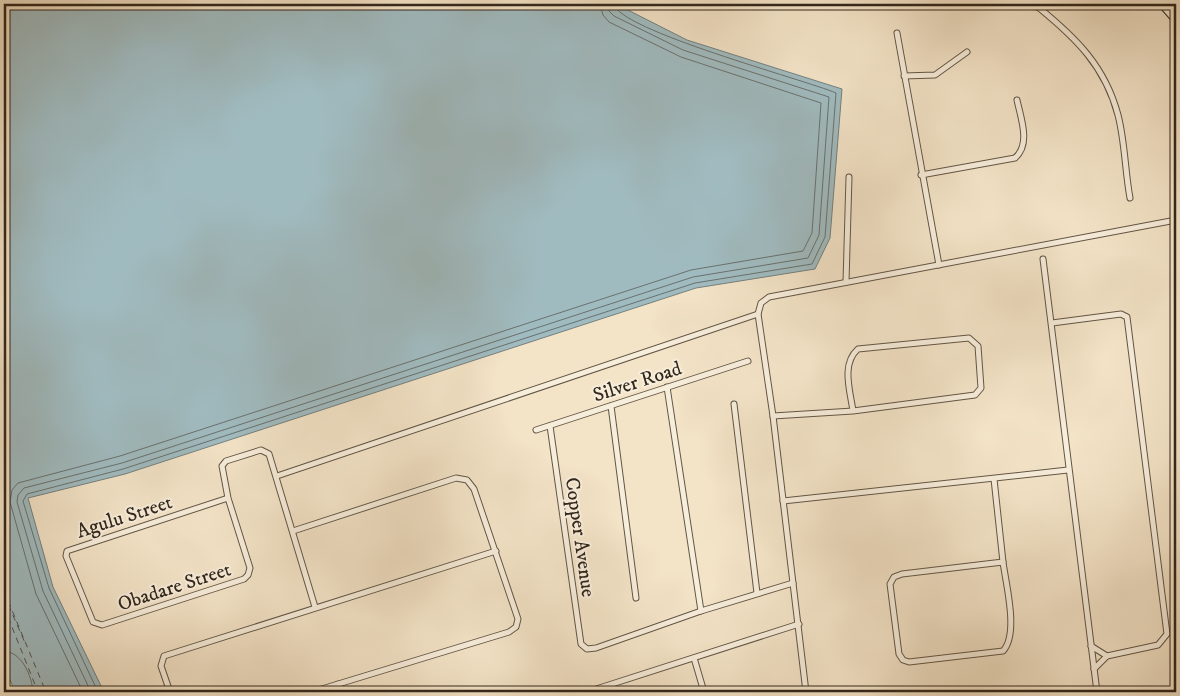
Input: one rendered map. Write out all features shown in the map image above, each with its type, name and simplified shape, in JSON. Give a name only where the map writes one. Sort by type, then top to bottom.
[{"type":"main road","points":[[1162,4],[1176,20]]},
{"type":"street","points":[[1008,4],[1038,6],[1074,37],[1100,72],[1118,116],[1130,198]]},
{"type":"street","points":[[897,33],[921,175],[939,265]]},
{"type":"street","points":[[904,76],[935,75],[967,52]]},
{"type":"street","points":[[921,175],[1015,158],[1022,152],[1024,142],[1018,100]]},
{"type":"street","points":[[846,282],[849,177]]},
{"type":"street","points":[[806,692],[773,416],[758,314],[761,303],[769,297],[1176,220]]},
{"type":"street","points":[[1043,259],[1097,692]]},
{"type":"street","points":[[315,607],[277,476],[758,314]]},
{"type":"street","points":[[1052,323],[1121,314],[1127,317],[1129,322],[1168,634],[1158,646],[1106,656],[1094,669]]},
{"type":"street","points":[[773,416],[853,411],[975,395],[981,388],[978,346],[969,338],[858,349],[851,355],[848,364],[853,411]]},
{"type":"street","name":"Silver Road","points":[[536,430],[748,361]]},
{"type":"street","points":[[666,388],[701,611],[793,583]]},
{"type":"street","points":[[734,404],[757,593]]},
{"type":"street","points":[[611,406],[636,598]]},
{"type":"street","name":"Copper Avenue","points":[[550,426],[581,644],[587,649],[596,648],[701,611]]},
{"type":"street","name":"Obadare Street","points":[[89,618],[96,625],[102,625],[244,579],[248,575],[250,568],[228,498],[222,466],[226,462],[261,450],[269,454],[277,476]]},
{"type":"street","points":[[783,500],[1068,470]]},
{"type":"street","points":[[294,531],[456,478],[467,480],[474,489],[518,619],[516,627],[509,632],[312,692]]},
{"type":"street","points":[[994,479],[1011,625],[1010,644],[1004,651],[909,662],[903,660],[900,654],[890,584],[894,577],[902,574],[1003,562]]},
{"type":"street","name":"Agulu Street","points":[[89,618],[66,556],[68,551],[228,498]]},
{"type":"street","points":[[170,692],[161,666],[164,656],[496,550]]},
{"type":"street","points":[[587,692],[799,624]]},
{"type":"street","points":[[1092,646],[1106,656]]},
{"type":"street","points":[[694,658],[704,692]]},
{"type":"street","points":[[338,684],[341,692]]},
{"type":"water","points":[[4,4],[616,4],[687,40],[842,89],[830,238],[815,269],[696,288],[125,474],[28,498],[53,587],[104,692],[15,692],[4,665]]},
{"type":"ferry route","points":[[4,591],[46,692]]},
{"type":"ferry route","points":[[4,595],[26,645]]},
{"type":"ferry route","points":[[4,607],[38,692]]}]
